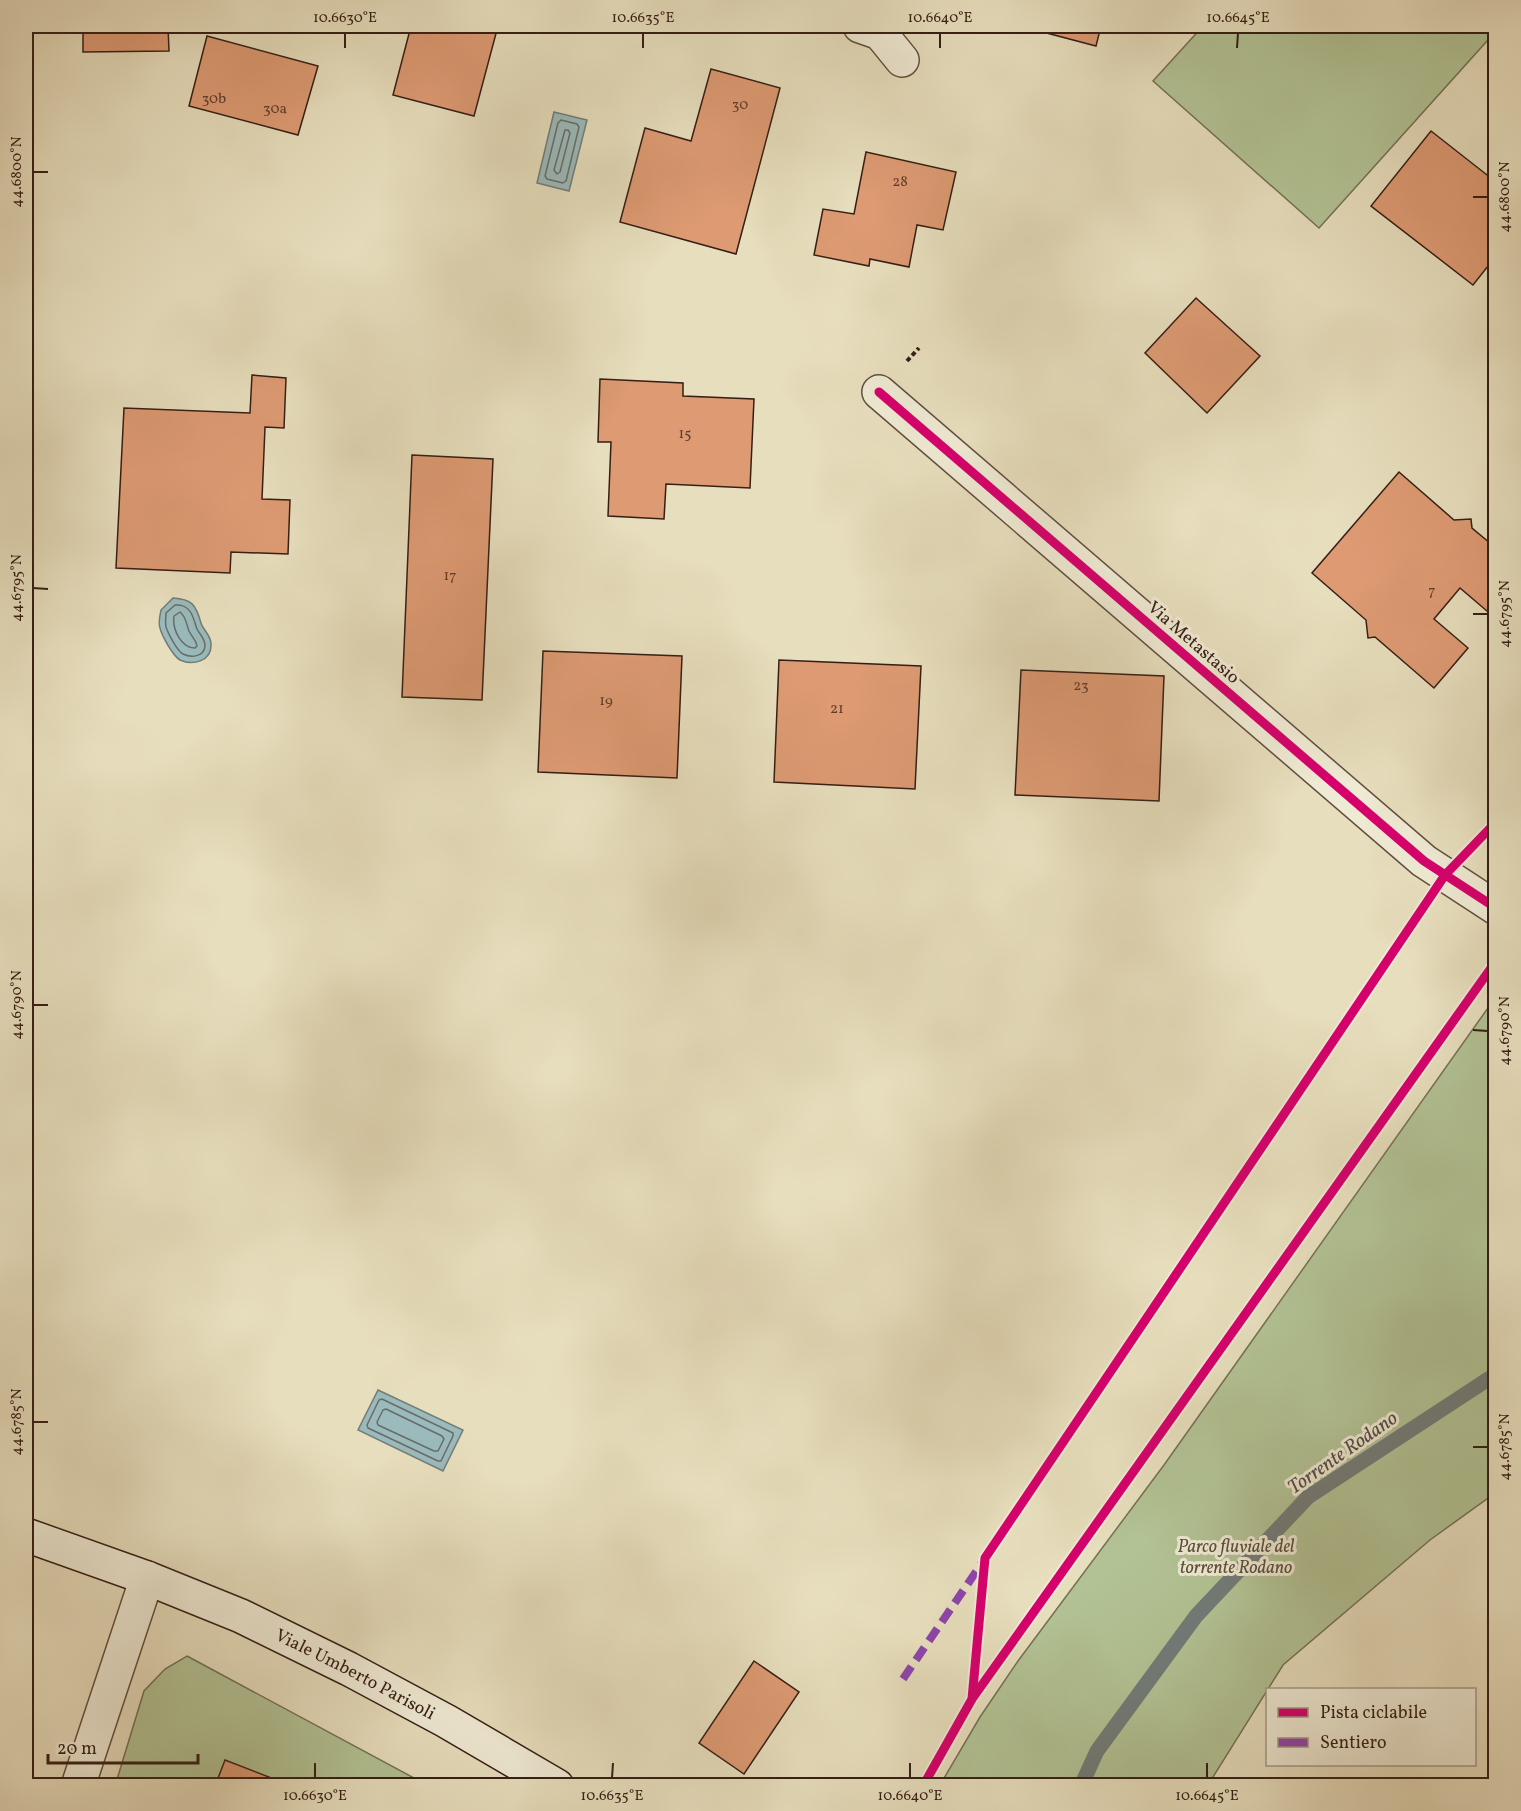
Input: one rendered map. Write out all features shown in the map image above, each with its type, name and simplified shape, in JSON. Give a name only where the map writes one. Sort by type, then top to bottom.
[{"type":"street","points":[[860,26],[879,33],[902,60]]},
{"type":"street","name":"Via Metastasio","points":[[879,392],[1424,861],[1496,908]]},
{"type":"street","name":"Viale Umberto Parisoli","points":[[26,1535],[147,1578],[241,1616],[349,1669],[446,1721],[557,1785]]},
{"type":"street","points":[[78,1785],[147,1578]]},
{"type":"green space","points":[[1203,26],[1495,26],[1496,31],[1319,228],[1153,81]]},
{"type":"green space","name":"Parco fluviale del torrente Rodano","points":[[1495,998],[1495,1493],[1430,1540],[1283,1665],[1269,1688],[1266,1688],[1266,1692],[1208,1785],[940,1785],[980,1717],[1018,1661],[1164,1465]]},
{"type":"green space","points":[[187,1656],[427,1785],[115,1786],[144,1691],[165,1669]]},
{"type":"water","points":[[554,112],[587,120],[569,191],[537,183]]},
{"type":"water","points":[[173,598],[192,604],[210,638],[210,650],[201,661],[180,660],[163,636],[159,624],[161,610]]},
{"type":"water","points":[[378,1390],[463,1430],[443,1471],[358,1430]]},
{"type":"building","points":[[83,26],[168,26],[169,51],[83,52]]},
{"type":"building","points":[[411,26],[498,26],[474,116],[393,95]]},
{"type":"building","points":[[1020,26],[1101,26],[1096,46]]},
{"type":"building","points":[[207,36],[318,66],[298,135],[189,106]]},
{"type":"building","points":[[711,69],[780,88],[736,254],[620,222],[645,128],[691,141]]},
{"type":"building","points":[[1431,131],[1496,182],[1496,256],[1473,285],[1371,206]]},
{"type":"building","points":[[866,152],[956,172],[943,230],[917,225],[909,267],[870,259],[869,266],[814,255],[823,209],[854,214]]},
{"type":"building","points":[[1196,298],[1260,356],[1207,413],[1145,353]]},
{"type":"building","points":[[252,375],[286,378],[284,428],[265,427],[262,499],[290,500],[288,554],[231,552],[230,573],[116,568],[124,408],[250,413]]},
{"type":"building","points":[[600,379],[683,383],[683,396],[754,399],[750,488],[666,484],[664,519],[608,516],[611,442],[598,442]]},
{"type":"building","points":[[412,455],[493,459],[482,700],[402,697]]},
{"type":"building","points":[[1399,472],[1454,520],[1471,519],[1472,528],[1496,548],[1494,617],[1460,588],[1434,619],[1468,648],[1434,688],[1375,637],[1368,638],[1366,620],[1312,573]]},
{"type":"building","points":[[543,651],[682,656],[677,778],[538,772]]},
{"type":"building","points":[[779,660],[921,666],[915,789],[774,782]]},
{"type":"building","points":[[1021,670],[1164,676],[1159,801],[1015,795]]},
{"type":"building","points":[[754,1661],[799,1692],[744,1774],[699,1743]]},
{"type":"building","points":[[225,1760],[292,1786],[215,1786]]},
{"type":"waterway","name":"Torrente Rodano","points":[[1081,1786],[1097,1751],[1196,1616],[1308,1497],[1496,1374]]},
{"type":"marked path","points":[[903,1679],[982,1563]]},
{"type":"cycle path","points":[[879,392],[1424,861],[1496,908]]},
{"type":"cycle path","points":[[972,1699],[985,1558],[1445,875],[1496,822]]},
{"type":"cycle path","points":[[923,1786],[972,1699],[1496,961]]}]
